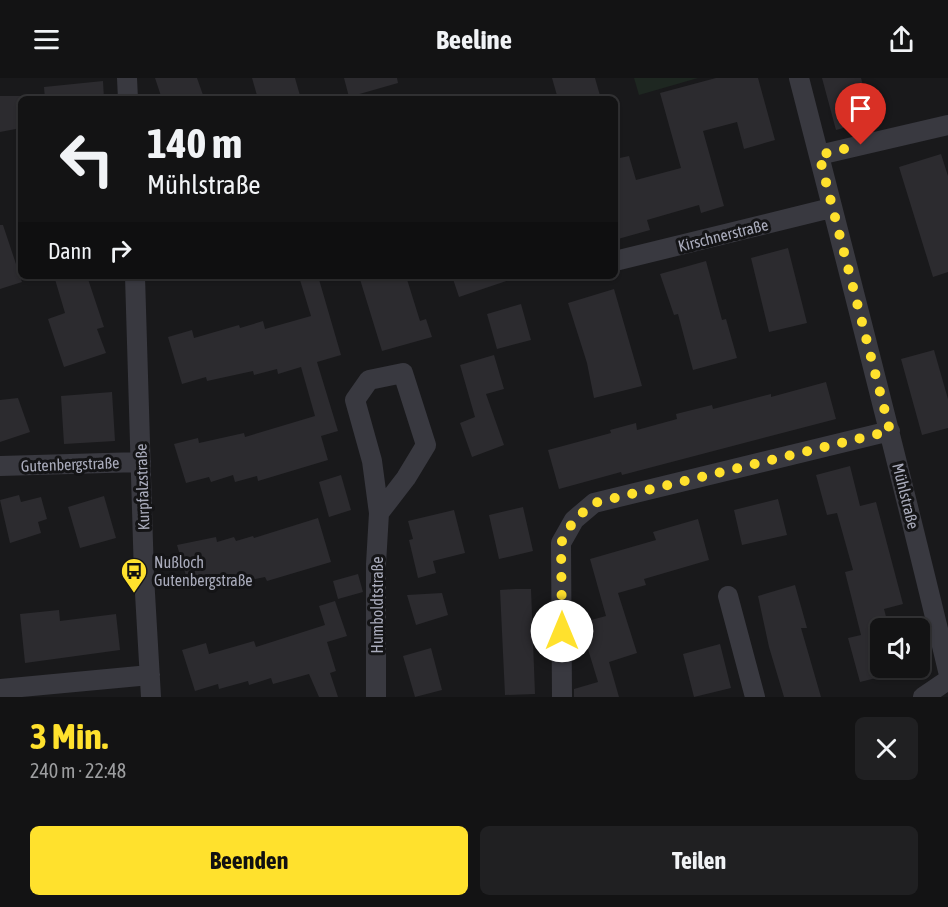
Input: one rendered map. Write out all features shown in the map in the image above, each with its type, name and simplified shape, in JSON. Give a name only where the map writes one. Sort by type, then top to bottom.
[{"type":"street","points":[[127,78],[128,96]]},
{"type":"street","name":"Mühlstraße","points":[[800,78],[831,208],[890,431],[948,671]]},
{"type":"street","points":[[819,155],[948,125]]},
{"type":"street","name":"Kirschnerstraße","points":[[618,260],[831,208]]},
{"type":"street","name":"Kurpfalzstraße","points":[[135,279],[152,697]]},
{"type":"street","name":"Humboldtstraße","points":[[376,697],[376,564],[379,513],[372,461],[354,400],[369,380],[403,373],[426,445],[406,478],[379,513]]},
{"type":"street","points":[[562,697],[561,543],[574,520],[594,503],[890,431]]},
{"type":"street","name":"Gutenbergstraße","points":[[0,466],[141,462]]},
{"type":"street","points":[[728,596],[755,697]]},
{"type":"street","points":[[0,689],[150,675]]},
{"type":"street","points":[[923,697],[948,680]]},
{"type":"shaded area","points":[[634,78],[698,78],[639,95]]},
{"type":"building","points":[[155,78],[197,78],[203,95],[200,96],[161,96]]},
{"type":"building","points":[[252,78],[295,78],[300,96],[257,96]]},
{"type":"building","points":[[344,78],[397,78],[398,83],[349,96]]},
{"type":"building","points":[[552,78],[595,78],[600,96],[557,96]]},
{"type":"building","points":[[716,78],[758,78],[775,140],[744,149],[737,122],[703,131],[724,206],[701,213],[699,205],[647,220],[650,230],[618,239],[618,158],[629,156],[636,180],[681,168],[660,93]]},
{"type":"building","points":[[822,78],[861,78],[872,120],[836,130]]},
{"type":"building","points":[[103,81],[104,96],[45,96],[44,87]]},
{"type":"building","points":[[0,96],[18,96],[18,129],[0,132]]},
{"type":"building","points":[[941,154],[948,176],[948,272],[933,277],[899,167]]},
{"type":"building","points":[[0,225],[3,225],[18,270],[18,279],[22,282],[0,289]]},
{"type":"building","points":[[788,248],[807,323],[769,332],[751,258]]},
{"type":"building","points":[[706,261],[722,320],[726,319],[737,358],[693,370],[678,314],[674,315],[660,274]]},
{"type":"building","points":[[55,279],[88,279],[104,327],[97,329],[106,353],[64,367],[48,319],[65,313]]},
{"type":"building","points":[[319,279],[341,355],[317,362],[338,431],[321,436],[328,460],[258,481],[257,476],[235,482],[233,475],[211,482],[209,477],[186,483],[174,444],[198,438],[199,443],[244,433],[245,437],[315,416],[301,367],[278,374],[277,369],[254,375],[253,371],[207,381],[206,377],[182,384],[168,337],[192,330],[194,338],[239,325],[240,328],[263,321],[265,329],[311,316],[300,280]]},
{"type":"building","points":[[360,279],[407,279],[420,321],[426,319],[432,337],[382,351]]},
{"type":"building","points":[[453,279],[512,279],[459,297]]},
{"type":"building","points":[[614,289],[642,386],[594,398],[587,363],[568,303]]},
{"type":"building","points":[[521,304],[531,340],[497,349],[487,314]]},
{"type":"building","points":[[934,350],[948,399],[948,428],[922,435],[901,359]]},
{"type":"building","points":[[494,355],[504,389],[486,394],[504,445],[472,457],[460,423],[475,417],[460,365]]},
{"type":"building","points":[[826,382],[836,419],[622,475],[621,472],[559,489],[548,450],[611,433],[610,430],[636,423],[637,430],[677,419],[676,414],[712,405],[713,409],[771,394],[771,397]]},
{"type":"building","points":[[112,392],[115,441],[64,444],[61,396]]},
{"type":"building","points":[[18,398],[30,432],[0,442],[0,400]]},
{"type":"building","points":[[850,466],[860,506],[876,502],[903,604],[884,609],[886,618],[870,618],[870,678],[876,678],[860,682],[848,638],[861,635],[845,572],[853,570],[837,513],[827,515],[816,475]]},
{"type":"building","points":[[341,475],[351,510],[329,517],[319,482]]},
{"type":"building","points":[[19,495],[21,502],[41,497],[47,519],[38,522],[41,533],[10,543],[0,500]]},
{"type":"building","points":[[104,496],[116,538],[80,548],[68,507]]},
{"type":"building","points":[[778,499],[787,535],[742,545],[734,510]]},
{"type":"building","points":[[523,507],[533,551],[499,559],[489,515]]},
{"type":"building","points":[[454,510],[465,553],[433,561],[436,573],[418,578],[409,540],[413,539],[408,521]]},
{"type":"building","points":[[318,518],[331,562],[267,581],[265,577],[230,584],[228,579],[209,585],[208,580],[189,586],[177,545],[216,537],[217,542],[234,537],[236,541],[253,536],[254,538]]},
{"type":"building","points":[[698,519],[709,560],[644,579],[646,585],[618,593],[637,653],[609,662],[619,697],[574,697],[574,689],[598,682],[580,623],[606,616],[590,559],[656,540],[653,532]]},
{"type":"building","points":[[358,574],[363,592],[338,599],[333,581]]},
{"type":"building","points":[[795,585],[807,628],[801,628],[821,697],[784,697],[769,647],[758,596]]},
{"type":"building","points":[[531,589],[535,694],[505,695],[500,590]]},
{"type":"building","points":[[442,593],[448,615],[416,625],[407,595]]},
{"type":"building","points":[[335,601],[347,636],[327,642],[336,671],[330,673],[338,697],[319,697],[309,674],[273,684],[271,678],[249,685],[248,681],[219,689],[218,684],[195,691],[182,650],[206,643],[209,654],[254,641],[256,647],[325,625],[319,606]]},
{"type":"building","points":[[59,610],[60,621],[116,614],[120,650],[25,663],[20,614]]},
{"type":"building","points":[[720,644],[731,688],[694,697],[683,654]]},
{"type":"building","points":[[431,648],[442,690],[415,697],[403,656]]},
{"type":"place","name":"Nußloch Gutenbergstraße","points":[[134,594]]},
{"type":"route","points":[[562,631],[561,543],[574,520],[594,503],[890,431],[819,155],[861,145]]}]
